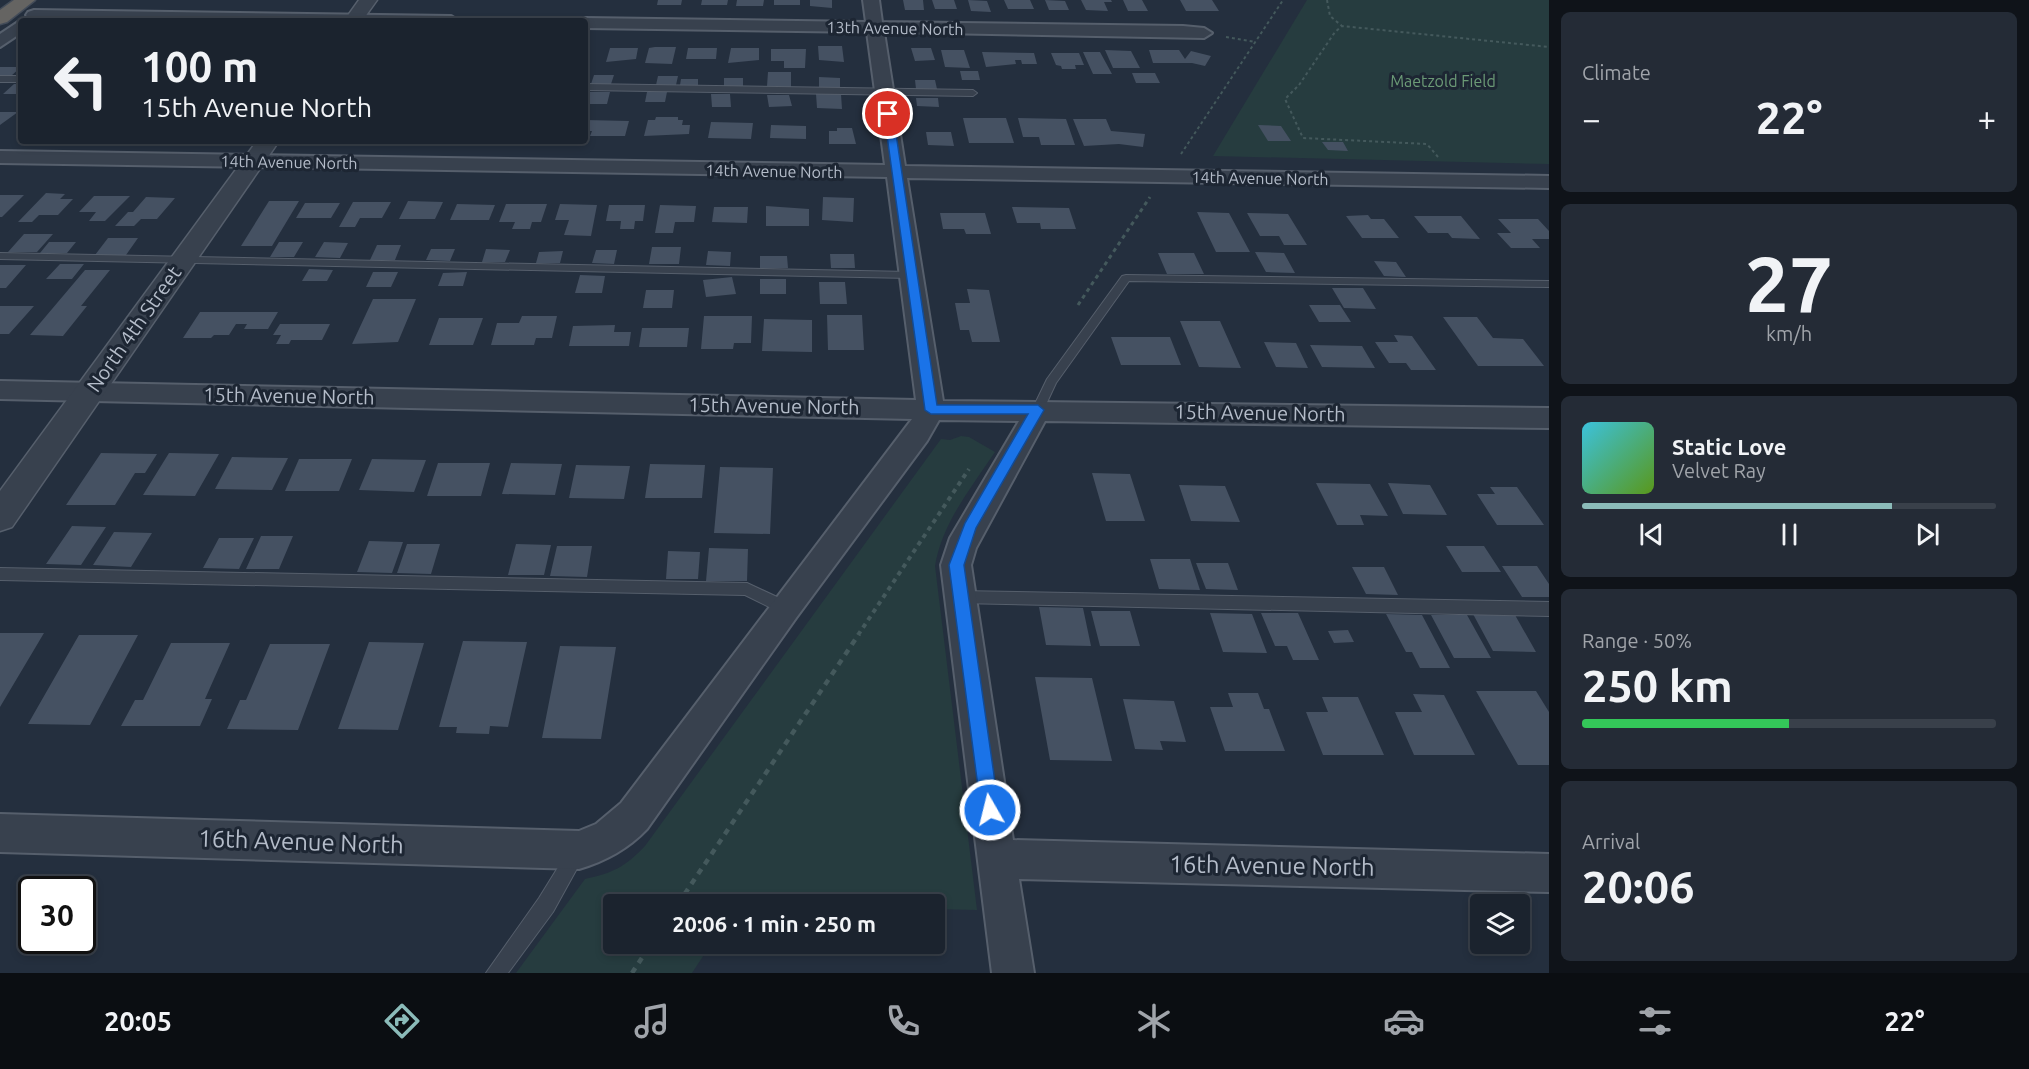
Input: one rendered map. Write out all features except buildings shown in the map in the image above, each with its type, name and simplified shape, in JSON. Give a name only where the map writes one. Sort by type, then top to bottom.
[{"type":"highway","points":[[0,9],[12,0]]},
{"type":"highway","points":[[0,18],[27,15]]},
{"type":"street","points":[[27,15],[53,0]]},
{"type":"street","points":[[354,18],[368,0]]},
{"type":"street","points":[[590,847],[618,833],[634,816],[785,608],[917,434],[931,410],[871,0]]},
{"type":"street","points":[[27,15],[223,18]]},
{"type":"street","name":"13th Avenue North","points":[[588,23],[1204,33]]},
{"type":"street","points":[[0,42],[18,24]]},
{"type":"street","name":"14th Avenue North","points":[[0,157],[260,151],[897,173],[1549,182]]},
{"type":"street","name":"North 4th Street","points":[[0,517],[260,151]]},
{"type":"street","name":"15th Avenue North","points":[[0,390],[931,410],[1549,418]]},
{"type":"street","points":[[1013,973],[958,597],[956,565],[961,547],[1038,410]]},
{"type":"street","name":"16th Avenue North","points":[[0,833],[590,847]]},
{"type":"street","name":"16th Avenue North","points":[[996,859],[1549,873]]},
{"type":"lane","points":[[0,79],[18,79]]},
{"type":"lane","points":[[588,87],[973,93]]},
{"type":"lane","points":[[0,256],[910,275]]},
{"type":"lane","points":[[1038,410],[1051,382],[1126,278],[1549,284]]},
{"type":"lane","points":[[0,574],[747,589],[785,608]]},
{"type":"lane","points":[[958,597],[1549,609]]},
{"type":"lane","points":[[496,973],[590,847]]},
{"type":"path","points":[[1180,156],[1284,0]]},
{"type":"path","points":[[1327,0],[1330,16],[1342,26],[1549,46]]},
{"type":"path","points":[[1342,26],[1335,32],[1299,85],[1285,99],[1303,138],[1427,144],[1435,154]]},
{"type":"path","points":[[1204,33],[1255,42]]},
{"type":"path","points":[[1071,315],[1154,191]]},
{"type":"path","points":[[685,894],[975,460]]},
{"type":"path","points":[[632,973],[644,954]]},
{"type":"green space","name":"Maetzold Field","points":[[1307,0],[1549,0],[1549,164],[1213,156]]},
{"type":"green space","points":[[961,436],[969,437],[995,452],[951,521],[944,535],[935,566],[977,910],[945,909],[945,894],[603,894],[603,954],[704,954],[692,973],[516,973],[585,879],[618,868],[645,846],[941,439],[950,440]]},
{"type":"route","points":[[888,114],[931,410],[1038,410],[970,527],[956,565],[958,597],[990,810]]}]
